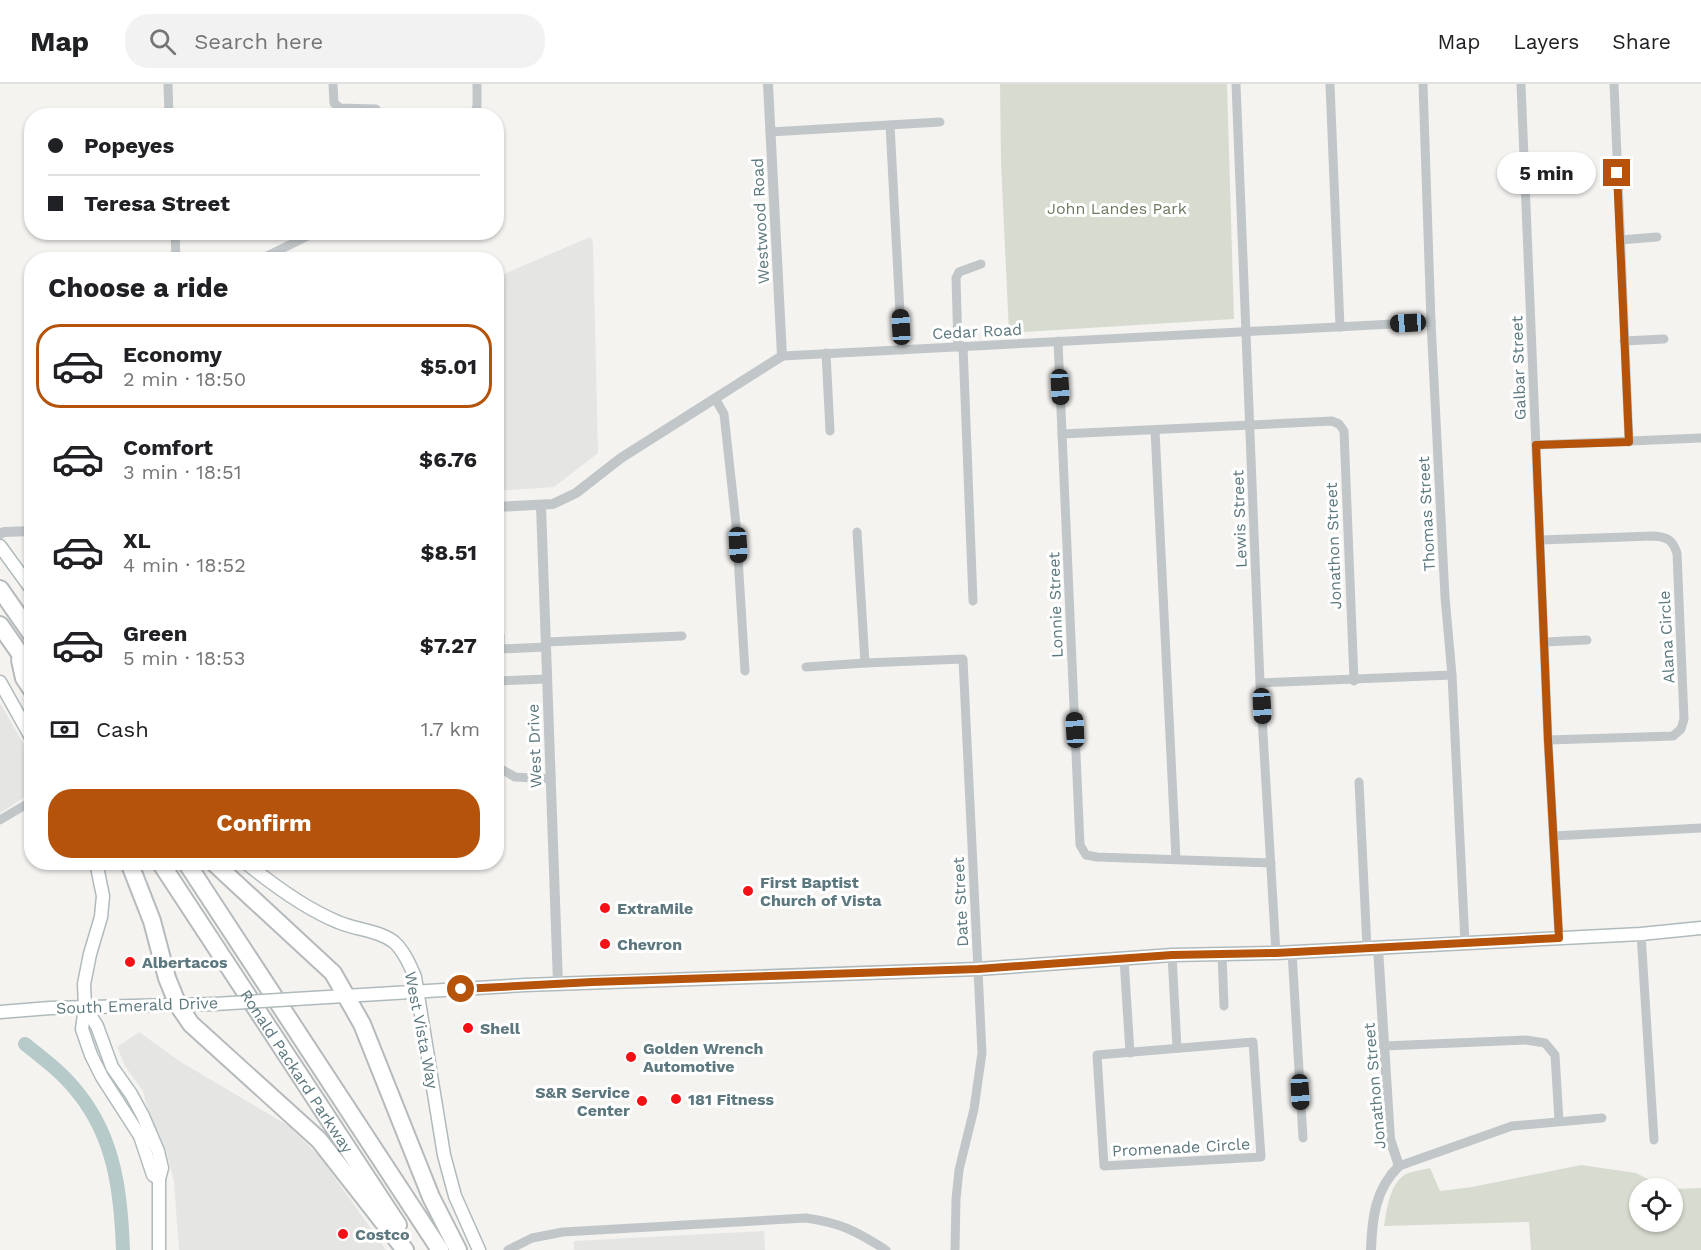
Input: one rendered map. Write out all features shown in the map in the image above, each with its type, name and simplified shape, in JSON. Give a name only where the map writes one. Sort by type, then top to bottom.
[{"type":"highway","points":[[0,589],[24,624]]},
{"type":"highway","points":[[0,625],[24,660]]},
{"type":"highway","points":[[17,650],[24,678]]},
{"type":"highway","points":[[132,870],[152,921],[167,978],[178,1005],[200,1033],[319,1140],[405,1250]]},
{"type":"highway","name":"Ronald Packard Parkway","points":[[165,870],[414,1250]]},
{"type":"highway","name":"Ronald Packard Parkway","points":[[191,870],[440,1250]]},
{"type":"highway","points":[[222,870],[333,973],[362,1024],[431,1197],[458,1250]]},
{"type":"main road","points":[[0,546],[24,579]]},
{"type":"main road","points":[[0,682],[24,725]]},
{"type":"main road","points":[[98,870],[103,896],[101,917],[84,984],[85,1007],[97,1026],[112,1067],[131,1094],[158,1151],[162,1168],[159,1179],[159,1250]]},
{"type":"main road","name":"West Vista Way","points":[[255,870],[313,910],[340,923],[384,936],[395,943],[410,965],[415,977],[444,1155],[455,1196],[479,1250]]},
{"type":"main road","name":"South Emerald Drive","points":[[0,1012],[85,1007],[215,1004],[558,984],[978,969],[1172,955],[1276,953],[1641,934],[1701,928]]},
{"type":"street","points":[[168,84],[169,108]]},
{"type":"street","points":[[333,84],[334,103],[340,108]]},
{"type":"street","points":[[476,108],[477,84]]},
{"type":"street","name":"Westwood Road","points":[[768,84],[782,356]]},
{"type":"street","name":"Lewis Street","points":[[1236,84],[1260,683],[1276,953]]},
{"type":"street","points":[[1330,84],[1340,327]]},
{"type":"street","name":"Thomas Street","points":[[1423,84],[1431,322],[1465,943]]},
{"type":"street","name":"Galbar Street","points":[[1521,84],[1548,740],[1559,938]]},
{"type":"street","points":[[1614,84],[1629,442]]},
{"type":"street","points":[[770,132],[940,122]]},
{"type":"street","points":[[890,125],[902,350]]},
{"type":"street","points":[[1620,240],[1657,237]]},
{"type":"street","points":[[273,252],[290,240]]},
{"type":"street","points":[[973,601],[956,278],[959,272],[981,264]]},
{"type":"street","name":"Cedar Road","points":[[782,356],[1431,322]]},
{"type":"street","points":[[1624,341],[1664,339]]},
{"type":"street","name":"Lonnie Street","points":[[1058,341],[1080,845],[1086,855],[1097,857],[1176,859]]},
{"type":"street","points":[[826,354],[830,431]]},
{"type":"street","points":[[504,507],[553,504],[576,493],[621,458],[716,400],[782,356]]},
{"type":"street","points":[[716,400],[724,414],[736,524],[745,670]]},
{"type":"street","name":"Jonathon Street","points":[[1250,425],[1332,421],[1339,424],[1344,431],[1354,681]]},
{"type":"street","points":[[1062,434],[1250,425]]},
{"type":"street","points":[[1155,430],[1176,859],[1271,863]]},
{"type":"street","points":[[1536,445],[1701,438]]},
{"type":"street","name":"West Drive","points":[[541,506],[558,984]]},
{"type":"street","points":[[0,534],[24,531]]},
{"type":"street","points":[[806,668],[865,663],[857,532]]},
{"type":"street","name":"Alana Circle","points":[[1540,540],[1653,536],[1665,537],[1672,541],[1677,553],[1684,719],[1681,729],[1673,736],[1548,740]]},
{"type":"street","points":[[504,649],[682,636]]},
{"type":"street","points":[[1544,642],[1587,640]]},
{"type":"street","name":"Date Street","points":[[865,663],[963,659],[982,1053],[974,1109],[959,1170],[955,1250]]},
{"type":"street","points":[[1260,683],[1354,681],[1452,675]]},
{"type":"street","points":[[504,681],[547,679]]},
{"type":"street","points":[[504,771],[515,777],[551,779]]},
{"type":"street","points":[[1359,782],[1373,948]]},
{"type":"street","points":[[0,820],[24,806]]},
{"type":"street","points":[[1554,836],[1701,828]]},
{"type":"street","points":[[1641,934],[1654,1140]]},
{"type":"street","name":"Jonathon Street","points":[[1371,1250],[1374,1209],[1391,1174],[1399,1166],[1390,1139],[1384,1046],[1373,948]]},
{"type":"street","points":[[1292,952],[1303,1138]]},
{"type":"street","points":[[1222,954],[1224,1006]]},
{"type":"street","points":[[1172,955],[1177,1048]]},
{"type":"street","points":[[1124,959],[1130,1053]]},
{"type":"street","points":[[1384,1046],[1526,1040],[1545,1043],[1555,1055],[1559,1121]]},
{"type":"street","name":"Promenade Circle","points":[[1253,1042],[1261,1157],[1104,1166],[1097,1055],[1177,1048],[1253,1042]]},
{"type":"street","points":[[1399,1166],[1512,1126],[1602,1118]]},
{"type":"street","points":[[508,1250],[532,1238],[563,1232],[806,1218],[846,1226],[886,1250]]},
{"type":"shaded area","points":[[590,237],[593,242],[598,453],[554,487],[504,491],[504,274]]},
{"type":"shaded area","points":[[0,703],[24,745],[24,798],[0,813]]},
{"type":"shaded area","points":[[139,1032],[181,1062],[289,1126],[321,1158],[386,1250],[179,1250],[174,1182],[167,1153],[146,1104],[143,1091],[125,1066],[117,1047]]},
{"type":"shaded area","points":[[764,1231],[765,1250],[574,1250],[574,1241]]},
{"type":"green space","name":"John Landes Park","points":[[1000,84],[1227,84],[1234,319],[1009,333],[1001,163]]},
{"type":"green space","points":[[1581,1165],[1636,1173],[1646,1178],[1629,1178],[1629,1232],[1683,1232],[1683,1189],[1701,1188],[1701,1250],[1531,1250],[1529,1222],[1384,1226],[1392,1190],[1400,1178],[1406,1174],[1430,1168],[1440,1191],[1472,1187]]},
{"type":"waterway","points":[[25,1044],[67,1080],[91,1111],[101,1129],[118,1188],[123,1250]]},
{"type":"place","name":"First Baptist Church of Vista","points":[[748,891]]},
{"type":"place","name":"ExtraMile","points":[[605,908]]},
{"type":"place","name":"Chevron","points":[[605,944]]},
{"type":"place","name":"Albertacos","points":[[130,962]]},
{"type":"place","name":"Shell","points":[[468,1028]]},
{"type":"place","name":"Golden Wrench Automotive","points":[[631,1057]]},
{"type":"place","name":"181 Fitness","points":[[676,1099]]},
{"type":"place","name":"S&R Service Center","points":[[642,1101]]},
{"type":"place","name":"Costco","points":[[343,1234]]},
{"type":"route","points":[[461,989],[592,982],[978,969],[1172,955],[1276,953],[1559,938],[1536,445],[1629,442],[1617,173]]}]
